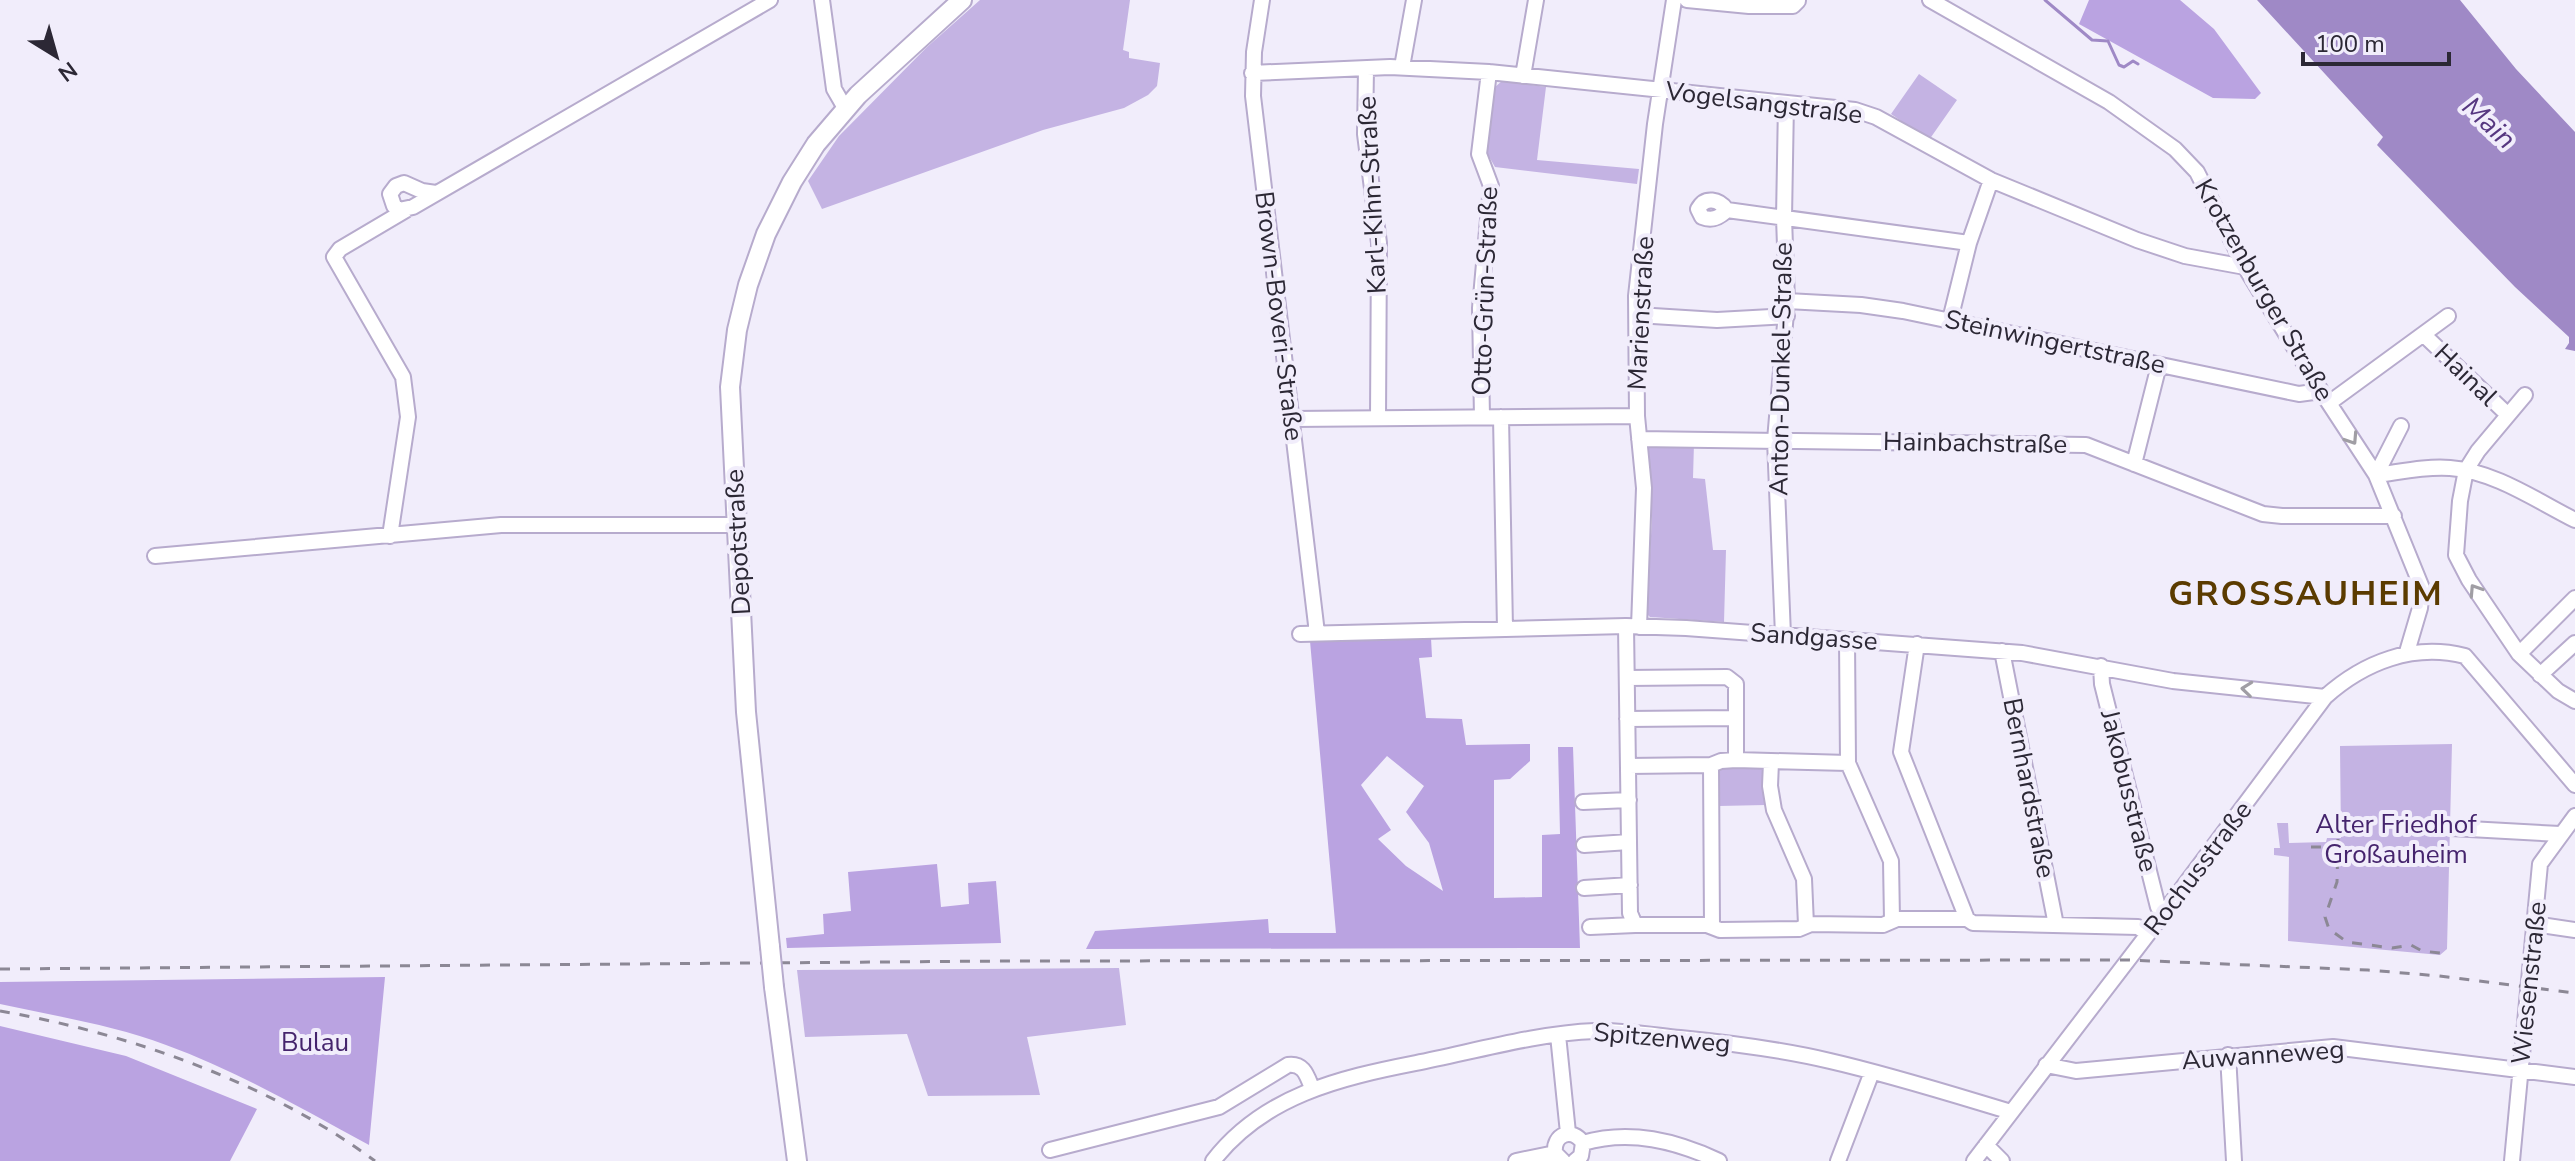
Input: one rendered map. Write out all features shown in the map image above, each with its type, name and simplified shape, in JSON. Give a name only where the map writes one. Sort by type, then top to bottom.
[{"type":"main road","name":"Depotstraße","points":[[796,1153],[774,987],[746,712],[730,387],[740,314],[754,265],[775,214],[816,144],[845,108],[962,0]]},
{"type":"main road","points":[[796,1153],[811,1161]]},
{"type":"street","points":[[390,536],[408,417],[403,377],[334,257],[340,249],[406,210],[770,0]]},
{"type":"street","points":[[822,0],[834,89],[845,108]]},
{"type":"street","name":"Brown-Boveri-Straße","points":[[1262,0],[1252,73],[1257,139],[1317,633]]},
{"type":"street","points":[[1402,67],[1414,0]]},
{"type":"street","points":[[1523,76],[1536,0]]},
{"type":"street","name":"Marienstraße","points":[[1635,925],[1631,918],[1627,678],[1644,488],[1637,416],[1636,296],[1660,90],[1674,0]]},
{"type":"street","points":[[1687,0],[1760,7],[1793,6],[1798,1]]},
{"type":"street","name":"Krotzenburger Straße","points":[[1930,0],[2109,102],[2181,153],[2204,181],[2245,267],[2376,475],[2394,516],[2422,588],[2420,608],[2407,652]]},
{"type":"street","name":"Vogelsangstraße","points":[[1252,73],[1402,67],[1489,72],[1855,110],[1991,180],[2157,247],[2185,256],[2245,267]]},
{"type":"street","name":"Karl-Kihn-Straße","points":[[1366,69],[1365,134],[1379,230],[1378,418]]},
{"type":"street","name":"Otto-Grün-Straße","points":[[1482,417],[1480,317],[1491,186],[1479,154],[1489,72]]},
{"type":"street","name":"Anton-Dunkel-Straße","points":[[1783,635],[1775,440],[1787,308],[1784,218],[1786,103]]},
{"type":"street","points":[[1950,320],[1969,243],[1991,180]]},
{"type":"street","points":[[406,210],[399,210],[391,200],[390,194],[396,186],[404,183],[436,193]]},
{"type":"street","points":[[1727,210],[1969,243]]},
{"type":"street","name":"Steinwingertstraße","points":[[1637,315],[1717,320],[1787,308],[1870,306],[2325,397]]},
{"type":"street","name":"Hainal","points":[[2325,397],[2424,335],[2448,316]]},
{"type":"street","name":"Hainal","points":[[2424,335],[2508,415]]},
{"type":"street","points":[[2134,464],[2159,365]]},
{"type":"street","points":[[2525,395],[2466,470],[2456,555],[2469,580],[2519,654],[2540,675],[2575,701]]},
{"type":"street","points":[[1292,419],[1637,416]]},
{"type":"street","points":[[1501,417],[1505,629]]},
{"type":"street","points":[[2376,475],[2401,426]]},
{"type":"street","name":"Hainbachstraße","points":[[1639,439],[2080,444],[2254,511],[2272,515],[2394,516]]},
{"type":"street","points":[[2376,475],[2435,468],[2466,470],[2492,478],[2575,520]]},
{"type":"street","points":[[155,556],[501,525],[738,525]]},
{"type":"street","points":[[2519,654],[2575,598]]},
{"type":"street","name":"Sandgasse","points":[[1300,634],[1633,627],[1783,635],[2002,651],[2173,681],[2325,697]]},
{"type":"street","points":[[1847,640],[1848,763],[1891,861],[1892,920]]},
{"type":"street","points":[[2540,675],[2575,643]]},
{"type":"street","points":[[1917,644],[1901,752],[1967,919]]},
{"type":"street","name":"Bernhardstraße","points":[[2002,651],[2056,925]]},
{"type":"street","points":[[2407,652],[2450,652],[2465,656],[2575,785]]},
{"type":"street","name":"Rochusstraße","points":[[1974,1161],[2325,697],[2357,673],[2407,652]]},
{"type":"street","name":"Jakobusstraße","points":[[2101,666],[2102,684],[2158,907],[2165,912]]},
{"type":"street","points":[[1627,678],[1727,677],[1736,684],[1736,760]]},
{"type":"street","points":[[1627,719],[1735,718]]},
{"type":"street","points":[[1628,766],[1711,765],[1736,760],[1848,763]]},
{"type":"street","points":[[1771,762],[1770,786],[1774,810],[1801,868],[1806,925]]},
{"type":"street","points":[[1711,765],[1712,926]]},
{"type":"street","points":[[1583,802],[1629,800]]},
{"type":"street","name":"Wiesenstraße","points":[[2512,1161],[2540,864],[2575,816]]},
{"type":"street","points":[[2451,828],[2560,834]]},
{"type":"street","points":[[1584,845],[1629,842]]},
{"type":"street","points":[[1584,888],[1630,885]]},
{"type":"street","points":[[1590,927],[1635,925],[1712,926],[1720,930],[1799,929],[1806,925],[1883,925],[1892,920],[1967,919],[1973,923],[2138,927],[2148,934]]},
{"type":"street","points":[[2534,924],[2575,930]]},
{"type":"street","name":"Spitzenweg","points":[[1213,1161],[1253,1122],[1312,1088],[1373,1071],[1558,1035],[1616,1031],[1781,1051],[1872,1072],[2011,1112]]},
{"type":"street","points":[[1558,1035],[1568,1133]]},
{"type":"street","name":"Auwanneweg","points":[[2046,1065],[2076,1071],[2341,1047],[2575,1077]]},
{"type":"street","points":[[2228,1055],[2234,1161]]},
{"type":"street","points":[[1050,1150],[1219,1107],[1288,1065],[1294,1064],[1305,1071],[1312,1088]]},
{"type":"street","points":[[1838,1161],[1872,1072]]},
{"type":"street","points":[[1516,1161],[1559,1157],[1556,1141],[1568,1133],[1576,1135],[1583,1143],[1581,1156],[1575,1161]]},
{"type":"street","points":[[1583,1143],[1625,1136],[1657,1140],[1693,1155],[1719,1161]]},
{"type":"street","points":[[1986,1145],[2002,1161]]},
{"type":"green space","points":[[980,0],[1130,0],[1123,50],[1129,52],[1129,58],[1160,63],[1157,86],[1148,95],[1124,108],[1043,130],[822,209],[808,181],[839,136],[927,47]]},
{"type":"green space","points":[[2089,0],[2180,0],[2214,29],[2261,93],[2255,99],[2213,98],[2079,24]]},
{"type":"green space","points":[[1919,74],[1957,100],[1929,140],[1891,114]]},
{"type":"green space","points":[[1502,81],[1546,87],[1537,160],[1639,169],[1637,184],[1495,167],[1487,153],[1495,87]]},
{"type":"green space","points":[[1694,443],[1693,478],[1705,479],[1713,550],[1726,550],[1724,622],[1650,617],[1647,614],[1652,516],[1648,447],[1651,444]]},
{"type":"green space","points":[[1431,638],[1432,657],[1419,658],[1426,718],[1462,719],[1466,745],[1530,744],[1530,761],[1510,779],[1494,780],[1494,898],[1542,897],[1542,835],[1560,834],[1558,747],[1573,747],[1580,948],[1086,949],[1095,931],[1268,919],[1269,933],[1336,933],[1310,641]],"holes":[[[1387,756],[1424,786],[1406,812],[1429,843],[1443,891],[1406,866],[1378,839],[1391,830],[1361,785]]]},
{"type":"green space","name":"Alter Friedhof Großauheim","points":[[2452,744],[2447,949],[2440,955],[2288,941],[2289,857],[2274,855],[2274,848],[2280,848],[2277,823],[2288,823],[2289,843],[2326,842],[2327,838],[2341,838],[2340,746]]},
{"type":"green space","points":[[1764,765],[1765,805],[1719,806],[1718,766]]},
{"type":"green space","points":[[937,864],[941,907],[969,904],[968,883],[996,881],[1001,943],[787,948],[786,938],[824,934],[823,914],[851,911],[848,872]]},
{"type":"green space","points":[[1119,968],[1126,1025],[1027,1037],[1040,1095],[928,1096],[907,1034],[805,1037],[797,970]]},
{"type":"green space","name":"Bulau","points":[[385,977],[369,1145],[244,1079],[166,1045],[105,1026],[0,1004],[0,982]]},
{"type":"green space","name":"Bulau","points":[[0,1026],[126,1056],[257,1109],[230,1161],[0,1161]]},
{"type":"water","name":"Main","points":[[2257,0],[2460,0],[2516,69],[2575,132],[2575,351],[2565,349],[2569,337],[2515,287],[2377,145],[2383,137]]},
{"type":"waterway","points":[[2045,0],[2092,40],[2108,41],[2119,65],[2124,67],[2133,61],[2138,64]]},
{"type":"railway","points":[[2338,839],[2337,882],[2325,917],[2329,929],[2347,942],[2392,948],[2411,945],[2422,951],[2440,953]]},
{"type":"railway","points":[[2311,847],[2324,847]]},
{"type":"railway","points":[[0,969],[1007,961],[2128,960],[2368,970],[2575,993]]},
{"type":"railway","points":[[0,1011],[98,1033],[196,1065],[290,1108],[375,1161]]},
{"type":"district","name":"GROSSAUHEIM","points":[[2306,594]]}]
